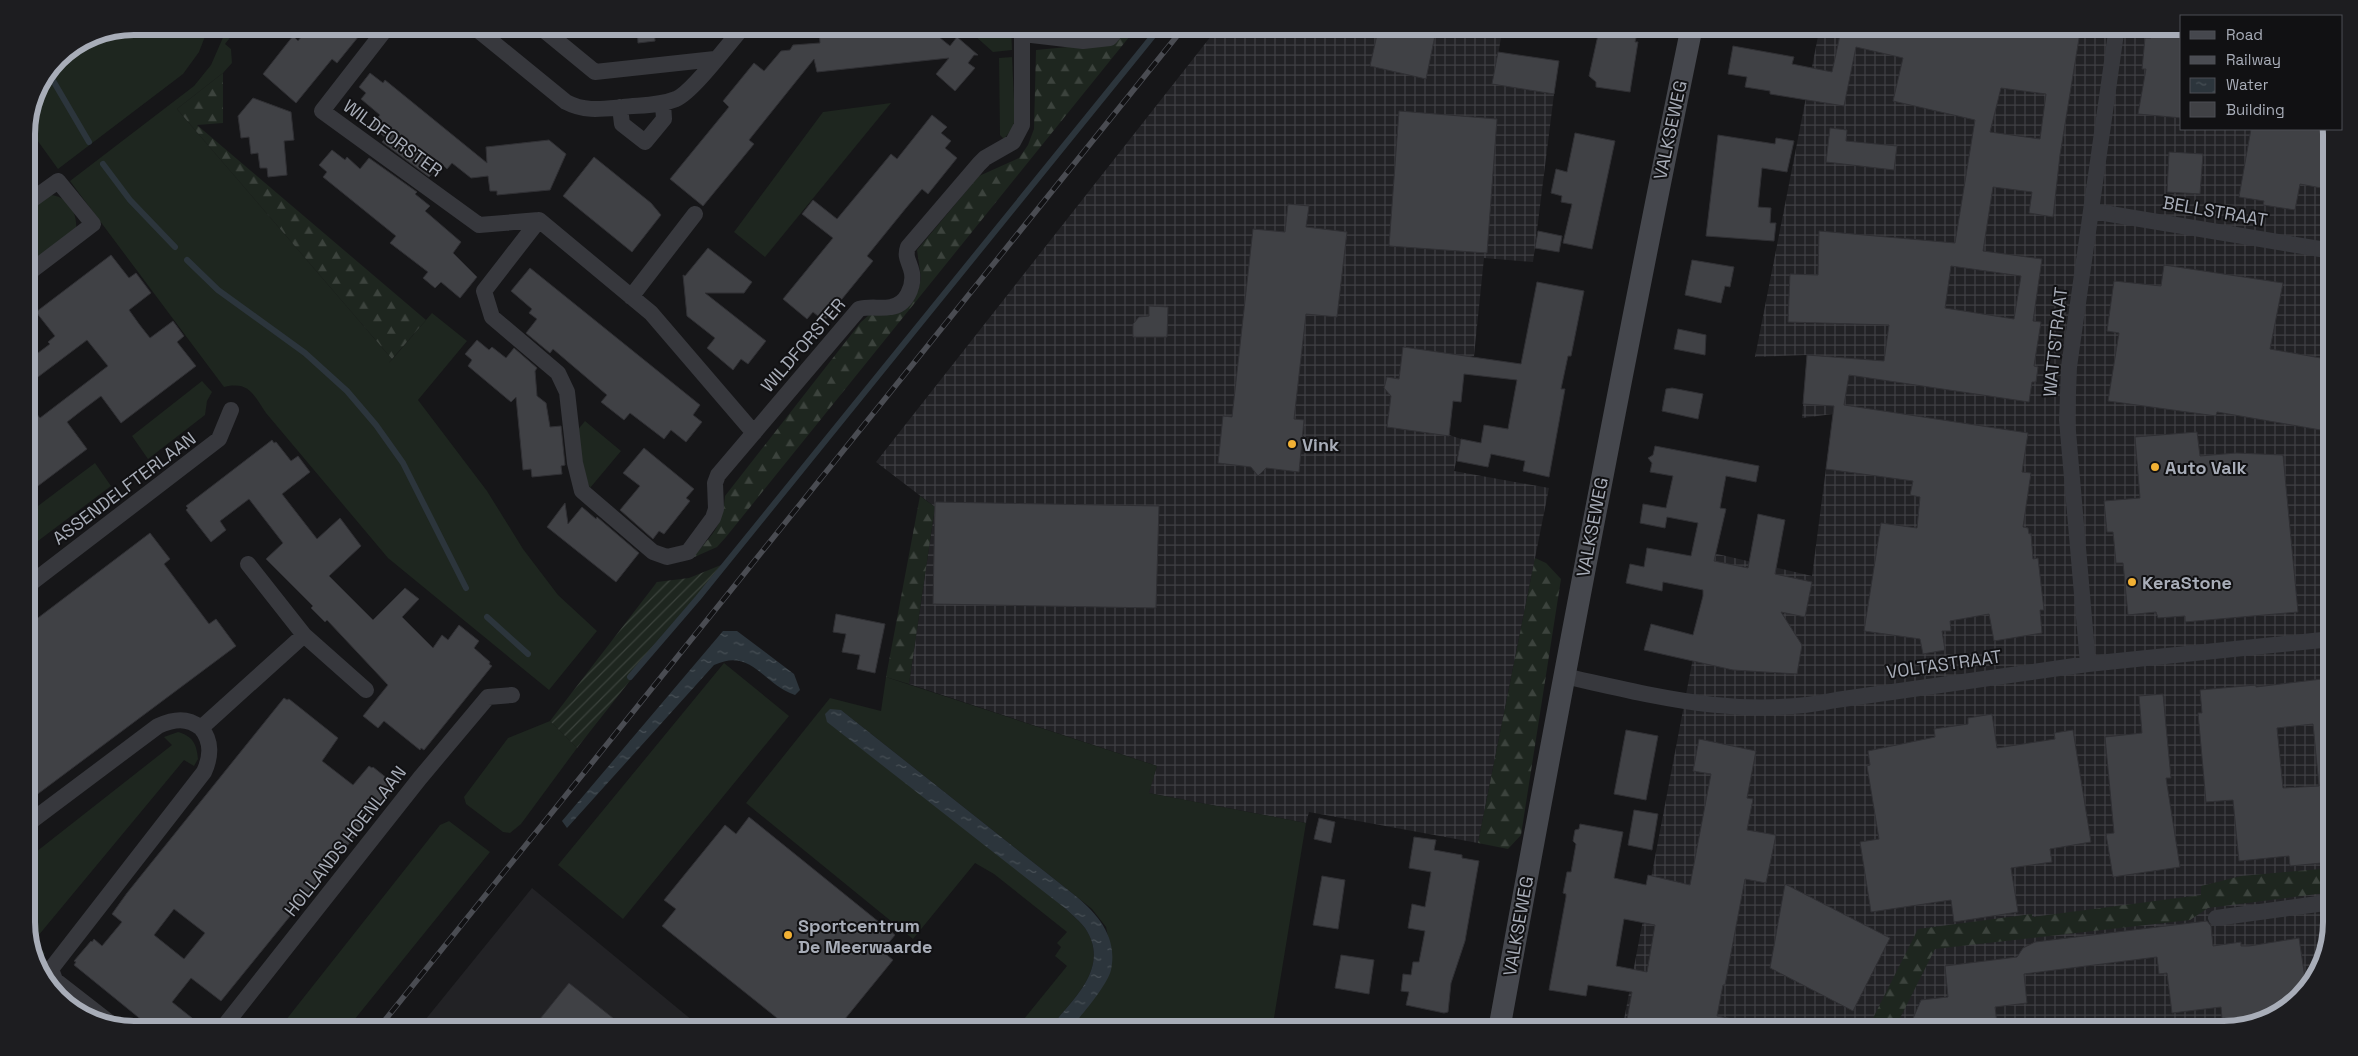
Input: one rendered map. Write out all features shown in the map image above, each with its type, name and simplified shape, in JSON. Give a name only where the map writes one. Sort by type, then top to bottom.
[{"type":"street","name":"WILDFORSTER","points":[[381,35],[322,111],[479,225],[539,220]]},
{"type":"street","points":[[484,35],[566,102],[577,108],[590,110],[663,103],[678,99],[690,89],[736,35]]},
{"type":"street","points":[[550,35],[595,72],[715,59]]},
{"type":"street","name":"WILDFORSTER","points":[[539,220],[484,291],[492,317],[558,373],[567,392],[574,462],[582,491],[653,552],[667,557],[688,552],[713,518],[716,509],[715,483],[718,475],[859,308],[868,306],[891,308],[899,304],[906,297],[911,287],[912,274],[905,255],[908,247],[979,164],[985,158],[1013,142],[1022,126],[1024,116],[1022,35]]},
{"type":"street","name":"WILDFORSTER","points":[[1050,35],[1083,41],[1110,38],[1112,35]]},
{"type":"street","name":"VALKSEWEG","points":[[1501,1021],[1564,676],[1648,238],[1690,35]]},
{"type":"street","name":"WATTSTRAAT","points":[[2088,664],[2067,420],[2069,366],[2116,35]]},
{"type":"street","points":[[620,107],[622,124],[645,142],[664,119],[663,103]]},
{"type":"street","points":[[35,198],[58,181],[93,224],[35,268]]},
{"type":"street","name":"BELLSTRAAT","points":[[2092,211],[2323,250]]},
{"type":"street","points":[[631,297],[695,214]]},
{"type":"street","points":[[539,220],[650,313],[754,433]]},
{"type":"street","name":"ASSENDELFTERLAAN","points":[[35,579],[220,439],[231,410]]},
{"type":"street","points":[[248,564],[304,635],[366,690]]},
{"type":"street","points":[[201,728],[304,635]]},
{"type":"street","name":"VOLTASTRAAT","points":[[1564,676],[1689,703],[1762,708],[1806,706],[1845,698],[2088,664],[2323,640]]},
{"type":"street","name":"HOLLANDS HOENLAAN","points":[[228,1021],[420,778],[488,697],[512,695]]},
{"type":"street","points":[[35,818],[158,726],[168,722],[186,720],[201,728],[209,743],[207,765],[204,772],[50,969],[55,980],[100,1015]]},
{"type":"street","points":[[2216,918],[2323,903]]},
{"type":"shaded area","points":[[1212,35],[1501,35],[1493,84],[1554,94],[1533,262],[1484,258],[1474,356],[1465,356],[1461,402],[1453,401],[1449,435],[1461,439],[1454,471],[1549,488],[1478,843],[1309,812],[1306,823],[1148,793],[1157,766],[909,684],[935,507],[876,462]]},
{"type":"shaded area","points":[[1818,35],[2180,35],[2180,130],[2323,130],[2323,922],[2318,954],[2310,972],[2289,997],[2274,1008],[2250,1018],[2224,1021],[1624,1021],[1713,553],[1812,576],[1833,414],[1802,418],[1807,355],[1755,357]]},
{"type":"shaded area","points":[[532,888],[693,1021],[424,1021]]},
{"type":"green space","points":[[127,35],[206,35],[199,52],[183,74],[58,169],[35,137],[35,127],[38,108],[48,84],[69,59],[84,48],[108,38]]},
{"type":"green space","points":[[224,35],[232,35],[225,44],[231,49],[232,63],[223,73],[177,109],[392,359],[389,363],[432,313],[467,341],[418,400],[487,491],[523,549],[558,595],[597,631],[549,690],[388,558],[266,413],[250,391],[239,386],[224,387],[70,181],[194,86],[211,65]]},
{"type":"green space","points":[[974,35],[1011,35],[1012,50],[993,52]]},
{"type":"green space","points":[[1118,35],[1131,35],[726,537],[717,547],[690,559],[710,538],[718,524],[725,496],[861,322],[869,315],[918,291],[921,278],[917,250],[979,176],[1019,158],[1028,145],[1034,129],[1036,50],[1111,43]]},
{"type":"green space","points":[[1012,57],[1015,120],[1012,129],[1004,139],[1000,135],[999,58]]},
{"type":"green space","points":[[223,73],[223,123],[197,125],[426,320],[392,359],[177,109]]},
{"type":"green space","points":[[891,103],[765,257],[734,232],[823,112]]},
{"type":"green space","points":[[50,195],[62,198],[73,212],[76,230],[35,261],[35,206]]},
{"type":"green space","points":[[202,381],[212,392],[207,401],[205,415],[148,459],[132,436]]},
{"type":"green space","points":[[585,421],[621,451],[590,488],[586,479],[576,432]]},
{"type":"green space","points":[[95,463],[111,486],[35,543],[35,508]]},
{"type":"green space","points":[[920,496],[935,507],[909,684],[886,677]]},
{"type":"green space","points":[[1535,558],[1546,563],[1561,579],[1521,835],[1508,849],[1478,843]]},
{"type":"green space","points":[[721,565],[577,748],[550,721],[657,582],[689,578]]},
{"type":"green space","points":[[724,663],[789,716],[623,919],[558,865]]},
{"type":"green space","points":[[886,677],[1157,766],[1149,793],[1306,823],[1273,1021],[1076,1021],[1099,991],[1111,950],[1106,927],[1092,909],[841,710],[1066,909],[1085,928],[1092,943],[1094,957],[1091,970],[1077,996],[1056,1021],[1022,1021],[1067,966],[1055,956],[1061,947],[1057,943],[1067,932],[994,874],[975,863],[913,939],[746,803],[830,698],[881,711]]},
{"type":"green space","points":[[550,721],[577,748],[521,824],[510,833],[503,832],[466,804],[464,797],[508,738]]},
{"type":"green space","points":[[178,732],[191,739],[197,749],[198,759],[194,766],[184,760],[36,938],[35,853],[172,745],[164,737]]},
{"type":"green space","points":[[449,821],[490,852],[353,1021],[285,1021],[440,825]]},
{"type":"green space","points":[[2323,869],[2323,893],[2208,908],[2190,920],[1935,949],[1899,1021],[1872,1021],[1918,929],[2032,914],[2032,917],[2201,895],[2201,886],[2241,876]]},
{"type":"green space","points":[[38,947],[45,953],[42,958]]},
{"type":"water","points":[[723,631],[737,631],[794,674],[800,690],[795,695],[784,690],[756,669],[738,661],[727,661],[714,665],[567,828],[562,821]]},
{"type":"water","points":[[830,709],[841,710],[1072,893],[1097,917],[1104,926],[1111,946],[1111,970],[1099,993],[1077,1021],[1056,1021],[1077,996],[1091,970],[1094,957],[1092,943],[1085,928],[1066,909],[827,722],[825,714]]},
{"type":"building","points":[[303,35],[360,35],[337,63],[332,59],[296,103],[263,74],[293,36],[298,41]]},
{"type":"building","points":[[638,35],[655,35],[655,41],[638,43]]},
{"type":"building","points":[[819,35],[936,35],[950,46],[957,37],[978,55],[974,55],[968,63],[975,68],[955,91],[936,74],[949,58],[817,72],[814,59],[749,140],[754,144],[703,206],[670,179],[729,107],[723,101],[754,63],[764,71],[781,51],[790,50],[793,45],[820,43]]},
{"type":"building","points":[[1377,35],[1435,35],[1426,79],[1370,66]]},
{"type":"building","points":[[1598,35],[1637,35],[1635,42],[1638,42],[1630,92],[1596,87],[1596,82],[1589,76]]},
{"type":"building","points":[[1840,35],[2080,35],[2060,155],[2053,217],[2029,213],[2032,192],[1993,187],[1983,251],[2042,259],[2033,321],[2041,322],[2034,366],[2038,367],[2036,382],[2032,382],[2029,402],[1849,375],[1844,405],[2028,433],[2022,472],[2031,473],[2023,527],[2028,528],[2029,534],[2031,533],[2033,559],[2038,558],[2044,610],[2040,610],[2042,633],[1994,641],[1989,614],[1950,621],[1951,631],[1942,631],[1945,650],[1923,654],[1920,639],[1864,631],[1881,523],[1917,528],[1920,497],[1910,495],[1913,481],[1826,469],[1834,406],[1803,404],[1807,355],[1884,361],[1889,325],[1788,322],[1790,274],[1818,275],[1819,231],[1955,243],[1975,120],[1893,101],[1903,58],[1856,47],[1844,106],[1770,94],[1770,91],[1745,87],[1747,77],[1728,74],[1733,46],[1794,57],[1792,64],[1832,72]],"holes":[[[2001,88],[2046,94],[2040,139],[1990,132]],[[1951,266],[2021,276],[2014,319],[1945,308]]]},
{"type":"building","points":[[2152,35],[2180,35],[2180,118],[2138,114],[2146,69],[2142,69],[2145,38],[2151,38]]},
{"type":"building","points":[[1498,52],[1559,61],[1554,94],[1492,84]]},
{"type":"building","points":[[370,73],[383,83],[385,80],[487,163],[486,147],[549,140],[566,154],[550,190],[497,195],[497,191],[490,191],[488,176],[471,178],[452,163],[447,169],[441,163],[429,177],[382,142],[386,138],[371,126],[380,115],[361,99],[366,93],[359,87]]},
{"type":"building","points":[[253,98],[291,112],[294,140],[284,141],[287,175],[268,177],[267,168],[260,168],[258,153],[251,154],[249,137],[241,138],[238,116]]},
{"type":"building","points":[[1399,111],[1497,119],[1487,253],[1389,246]]},
{"type":"building","points":[[932,115],[947,127],[941,133],[951,141],[945,148],[957,158],[928,194],[922,189],[906,208],[867,256],[873,261],[824,321],[813,312],[807,319],[783,299],[833,238],[802,214],[813,200],[837,219],[891,154],[897,159]]},
{"type":"building","points":[[1830,128],[1847,130],[1846,141],[1897,146],[1894,170],[1826,162]]},
{"type":"building","points":[[2251,130],[2323,130],[2323,188],[2300,184],[2295,210],[2263,205],[2264,201],[2239,197]]},
{"type":"building","points":[[1575,133],[1615,141],[1592,249],[1563,243],[1572,204],[1561,202],[1562,196],[1551,193],[1556,169],[1567,172]]},
{"type":"building","points":[[1718,135],[1775,144],[1776,138],[1794,141],[1787,172],[1762,168],[1758,207],[1771,208],[1770,223],[1776,223],[1774,241],[1706,236]]},
{"type":"building","points":[[332,150],[345,160],[347,157],[360,169],[369,158],[417,192],[415,194],[430,206],[425,211],[461,242],[453,253],[477,277],[460,298],[441,282],[435,288],[423,278],[428,272],[390,243],[396,236],[323,177],[327,172],[319,165]]},
{"type":"building","points":[[2169,152],[2203,154],[2200,194],[2167,192]]},
{"type":"building","points":[[594,157],[651,203],[661,215],[632,252],[563,196]]},
{"type":"building","points":[[1288,204],[1309,206],[1306,227],[1347,232],[1337,317],[1306,314],[1294,419],[1304,420],[1299,472],[1266,468],[1258,476],[1251,467],[1218,463],[1223,416],[1232,417],[1253,229],[1285,232]]},
{"type":"building","points":[[1538,231],[1562,236],[1559,252],[1535,248]]},
{"type":"building","points":[[708,248],[752,282],[744,293],[705,293],[766,341],[748,364],[741,359],[733,370],[707,348],[715,338],[687,316],[683,275],[685,276]]},
{"type":"building","points":[[111,255],[129,278],[136,273],[151,293],[129,310],[139,324],[150,338],[173,321],[184,336],[177,342],[196,366],[121,423],[101,396],[81,411],[67,422],[87,449],[35,488],[35,412],[40,418],[108,366],[87,340],[35,379],[35,355],[50,344],[48,342],[55,336],[36,312]]},
{"type":"building","points":[[1692,260],[1734,267],[1730,287],[1725,286],[1721,303],[1685,295]]},
{"type":"building","points":[[2164,265],[2283,283],[2270,349],[2323,358],[2323,430],[2217,412],[2216,416],[2108,401],[2119,333],[2107,331],[2114,281],[2161,286]]},
{"type":"building","points":[[530,268],[700,405],[693,415],[702,422],[686,442],[671,430],[664,439],[630,413],[624,420],[601,402],[607,395],[553,349],[550,353],[526,333],[537,319],[529,313],[532,309],[511,291]]},
{"type":"building","points":[[1537,282],[1584,291],[1571,356],[1568,356],[1561,389],[1565,389],[1549,477],[1523,471],[1525,461],[1491,454],[1488,467],[1457,461],[1461,439],[1481,443],[1484,425],[1508,429],[1517,380],[1464,374],[1461,402],[1453,401],[1449,436],[1387,427],[1391,396],[1384,388],[1387,377],[1399,379],[1403,347],[1521,364]]},
{"type":"building","points":[[1149,306],[1168,307],[1167,337],[1133,337],[1133,324],[1139,317],[1149,316]]},
{"type":"building","points":[[1678,329],[1706,335],[1705,355],[1674,349]]},
{"type":"building","points":[[477,340],[489,350],[492,347],[506,358],[514,348],[537,368],[535,371],[537,396],[546,403],[550,427],[561,426],[565,465],[561,466],[562,474],[532,477],[531,469],[523,470],[516,397],[511,402],[468,366],[472,360],[465,354]]},
{"type":"building","points":[[1672,388],[1703,394],[1698,419],[1662,411],[1666,389]]},
{"type":"building","points":[[2197,432],[2200,456],[2236,453],[2283,455],[2298,612],[2185,622],[2185,616],[2158,618],[2156,612],[2128,615],[2123,563],[2116,563],[2113,532],[2107,532],[2104,501],[2140,498],[2135,437]]},
{"type":"building","points":[[272,440],[274,443],[276,442],[291,461],[298,456],[310,472],[282,494],[317,539],[340,518],[361,546],[329,576],[373,620],[405,588],[419,599],[402,617],[433,648],[442,635],[448,640],[459,625],[479,641],[474,648],[492,666],[424,750],[421,748],[420,750],[384,721],[378,728],[363,716],[388,685],[327,620],[325,622],[311,608],[313,606],[266,559],[283,543],[249,499],[220,521],[226,530],[211,542],[186,510],[188,508],[186,506]]},
{"type":"building","points":[[1655,446],[1759,466],[1756,482],[1726,476],[1720,508],[1726,509],[1714,561],[1748,568],[1758,514],[1785,520],[1775,574],[1812,582],[1805,617],[1781,612],[1802,645],[1797,674],[1733,670],[1644,650],[1651,624],[1693,635],[1703,596],[1703,590],[1663,582],[1662,591],[1626,583],[1630,564],[1644,567],[1647,548],[1691,556],[1698,523],[1667,517],[1665,528],[1640,523],[1643,504],[1666,508],[1673,476],[1650,472],[1652,463],[1648,458],[1653,455]]},
{"type":"building","points":[[644,448],[694,489],[686,498],[690,501],[664,534],[659,531],[653,539],[620,510],[640,486],[623,473]]},
{"type":"building","points":[[935,502],[1159,506],[1156,608],[933,604]]},
{"type":"building","points":[[565,503],[568,524],[582,507],[596,519],[597,517],[639,553],[616,582],[547,527]]},
{"type":"building","points":[[150,533],[170,559],[164,564],[209,624],[216,619],[236,646],[35,796],[35,620]]},
{"type":"building","points":[[836,614],[885,624],[875,673],[857,669],[860,655],[842,652],[846,634],[833,632]]},
{"type":"building","points":[[2323,679],[2323,863],[2290,866],[2289,856],[2239,861],[2233,800],[2206,802],[2198,713],[2202,713],[2200,690],[2256,685],[2256,687]],"holes":[[[2313,724],[2319,786],[2283,788],[2277,728]]]},
{"type":"building","points":[[2163,694],[2171,778],[2166,778],[2180,867],[2113,877],[2106,834],[2114,833],[2105,737],[2142,733],[2139,696]]},
{"type":"building","points":[[284,698],[289,699],[338,738],[322,761],[353,785],[369,766],[393,783],[395,787],[221,1001],[191,978],[172,1002],[196,1021],[143,1021],[74,965],[76,962],[74,961],[91,941],[94,939],[102,946],[122,922],[112,914]],"holes":[[[174,909],[205,933],[184,959],[154,935]]]},
{"type":"building","points":[[1992,714],[1997,748],[2055,739],[2054,733],[2073,730],[2091,842],[2050,849],[2052,862],[2011,868],[2018,912],[1954,922],[1951,900],[1871,912],[1860,842],[1879,839],[1867,766],[1870,765],[1868,751],[1935,737],[1934,729],[1968,724],[1968,718]]},
{"type":"building","points":[[1626,730],[1658,736],[1646,800],[1614,794]]},
{"type":"building","points":[[1699,739],[1756,751],[1747,798],[1753,799],[1747,830],[1776,835],[1766,883],[1745,879],[1725,985],[1723,985],[1717,1016],[1744,1021],[1627,1021],[1632,992],[1588,985],[1586,996],[1549,990],[1566,897],[1566,894],[1563,893],[1567,872],[1571,872],[1576,844],[1573,841],[1575,830],[1579,829],[1580,824],[1623,832],[1614,878],[1646,885],[1648,875],[1690,885],[1711,774],[1693,771]],"holes":[[[1624,919],[1655,925],[1647,972],[1616,966]]]},
{"type":"building","points":[[1634,810],[1658,814],[1652,850],[1628,845]]},
{"type":"building","points":[[749,817],[895,935],[882,951],[893,960],[843,1021],[781,1021],[662,926],[676,909],[664,900],[725,825],[736,834]]},
{"type":"building","points":[[1319,818],[1335,822],[1331,843],[1314,839]]},
{"type":"building","points":[[1414,837],[1436,840],[1434,850],[1462,855],[1462,858],[1479,861],[1465,941],[1451,983],[1448,1012],[1444,1013],[1406,1005],[1409,992],[1401,991],[1403,974],[1411,975],[1413,962],[1419,962],[1425,931],[1408,928],[1412,904],[1425,907],[1431,872],[1409,868]]},
{"type":"building","points":[[1322,876],[1345,880],[1338,929],[1313,925]]},
{"type":"building","points":[[1785,884],[1890,938],[1853,1011],[1770,968]]},
{"type":"building","points":[[2207,921],[2211,926],[2213,946],[2241,942],[2241,946],[2249,946],[2299,938],[2305,979],[2289,997],[2274,1008],[2250,1018],[2222,1021],[2221,1007],[2172,1013],[2167,973],[2159,974],[2157,957],[2024,974],[2027,1003],[1995,1007],[1997,1021],[1912,1021],[1921,1000],[1948,997],[1945,966],[2017,957],[2023,948],[2035,942]]},
{"type":"building","points":[[1341,955],[1374,960],[1369,994],[1335,988]]},
{"type":"building","points":[[569,983],[617,1021],[538,1021]]},
{"type":"waterway","points":[[630,677],[698,598],[1154,35]]},
{"type":"waterway","points":[[52,79],[89,142]]},
{"type":"waterway","points":[[103,164],[130,200],[175,247]]},
{"type":"waterway","points":[[187,260],[218,290],[305,353],[347,391],[376,425],[403,463],[466,588]]},
{"type":"waterway","points":[[487,617],[528,654]]},
{"type":"railway","points":[[384,1021],[1178,35]]},
{"type":"place","name":"Vink","points":[[1292,444]]},
{"type":"place","name":"Auto Valk","points":[[2155,467]]},
{"type":"place","name":"KeraStone","points":[[2132,582]]},
{"type":"place","name":"Sportcentrum De Meerwaarde","points":[[788,935]]}]
